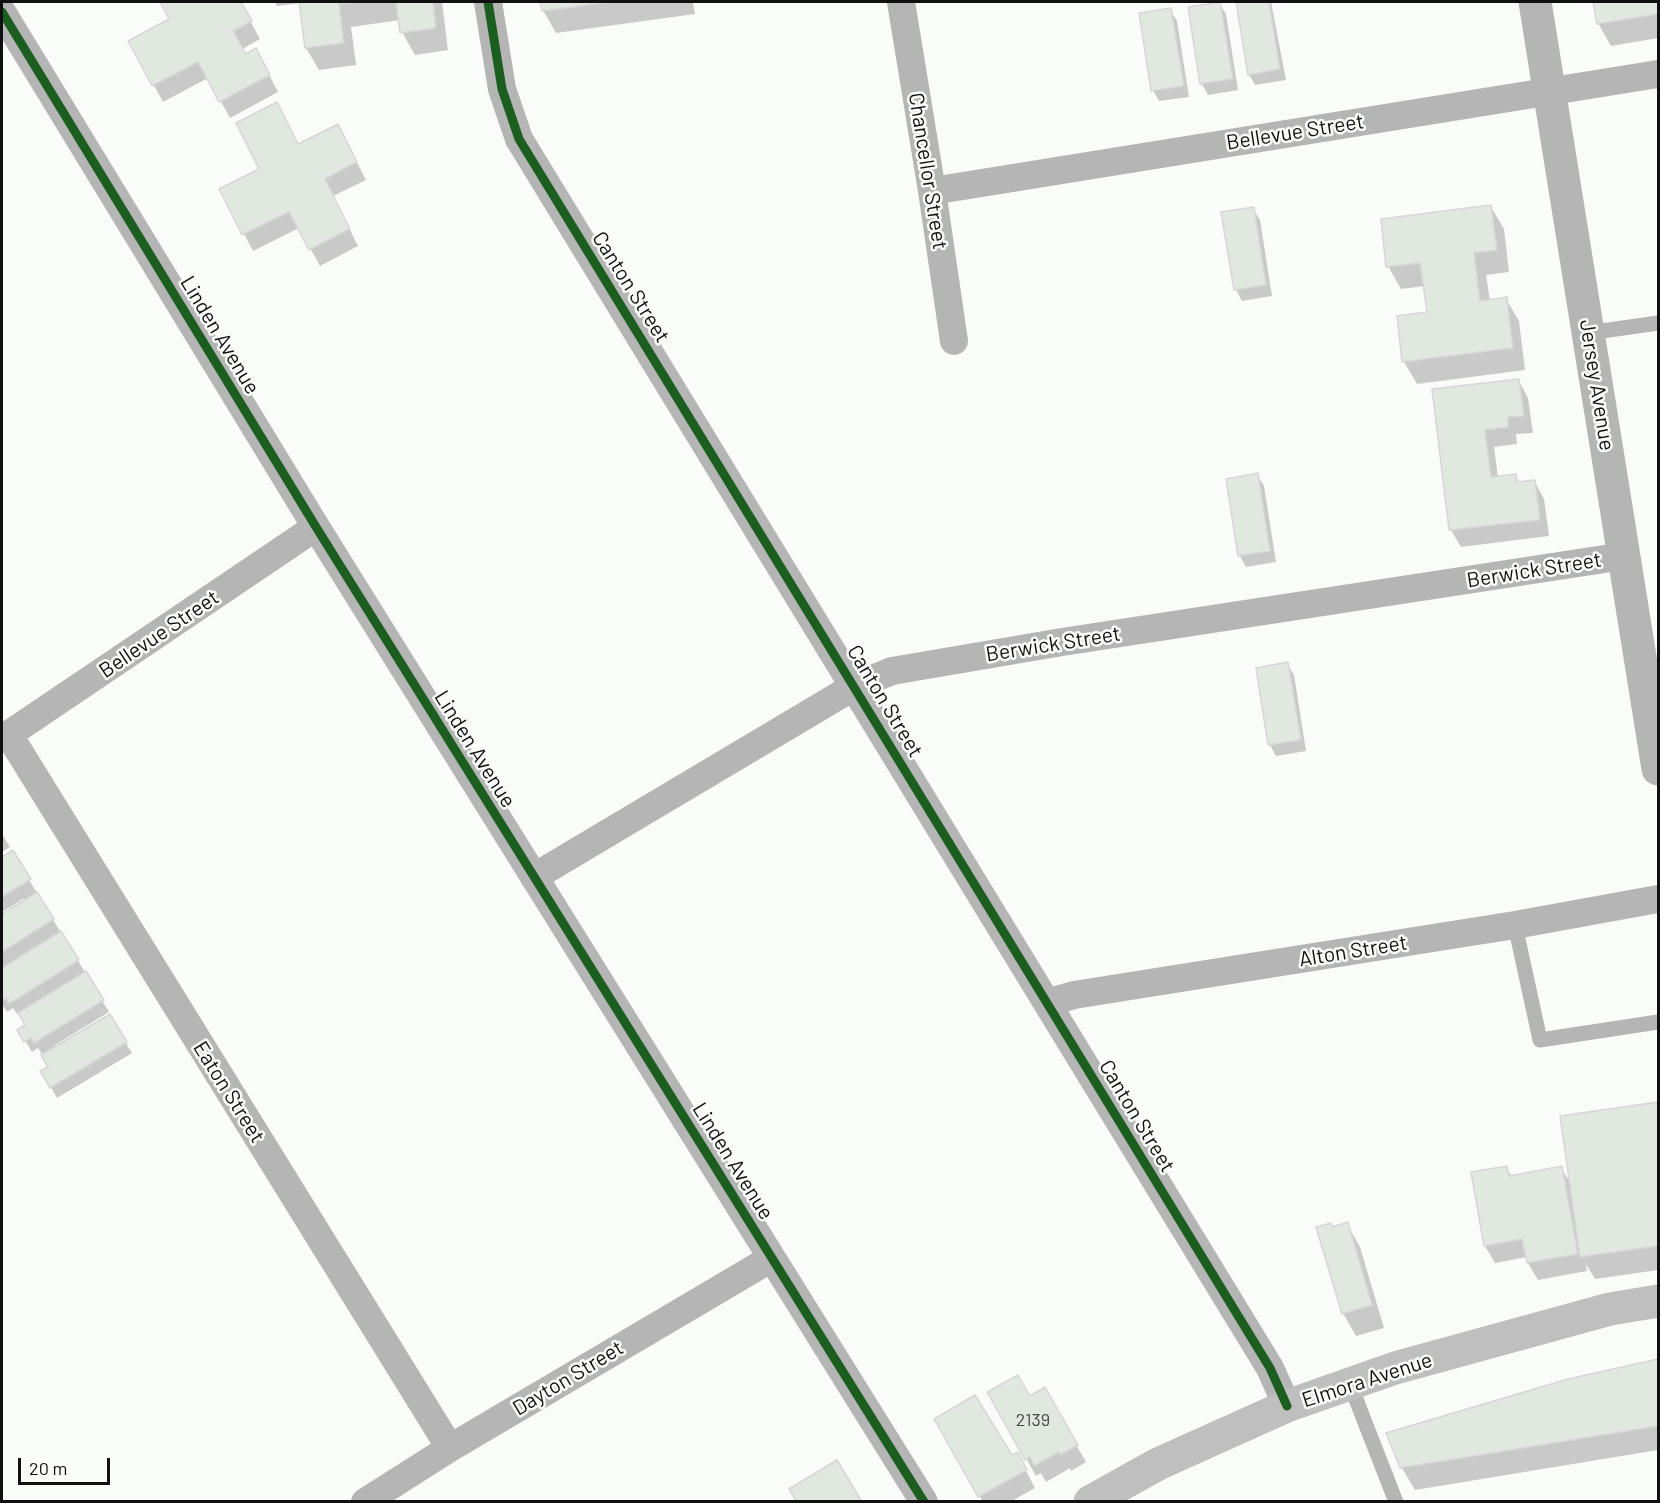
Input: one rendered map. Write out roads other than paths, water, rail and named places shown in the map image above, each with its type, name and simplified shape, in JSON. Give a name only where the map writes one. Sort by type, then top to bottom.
[{"type":"main road","name":"Elmora Avenue","points":[[1090,1502],[1158,1464],[1287,1406],[1395,1368],[1610,1309],[1659,1301]]},
{"type":"street","name":"Canton Street","points":[[488,2],[502,89],[519,139],[1270,1368],[1287,1406]]},
{"type":"street","name":"Chancellor Street","points":[[901,2],[954,341]]},
{"type":"street","name":"Jersey Avenue","points":[[1535,2],[1659,769]]},
{"type":"street","name":"Linden Avenue","points":[[2,12],[316,527],[924,1502]]},
{"type":"street","name":"Bellevue Street","points":[[932,191],[1659,74]]},
{"type":"street","name":"Bellevue Street","points":[[5,737],[316,527]]},
{"type":"street","name":"Berwick Street","points":[[534,877],[855,686],[892,671],[1062,642],[1624,556]]},
{"type":"street","name":"Eaton Street","points":[[5,737],[450,1448]]},
{"type":"street","name":"Alton Street","points":[[1047,1003],[1074,995],[1515,925],[1659,899]]},
{"type":"street","name":"Dayton Street","points":[[365,1502],[450,1448],[772,1258]]},
{"type":"lane","points":[[1588,333],[1659,323]]},
{"type":"lane","points":[[1515,925],[1540,1040],[1659,1022]]},
{"type":"lane","points":[[1350,1384],[1396,1502]]}]
